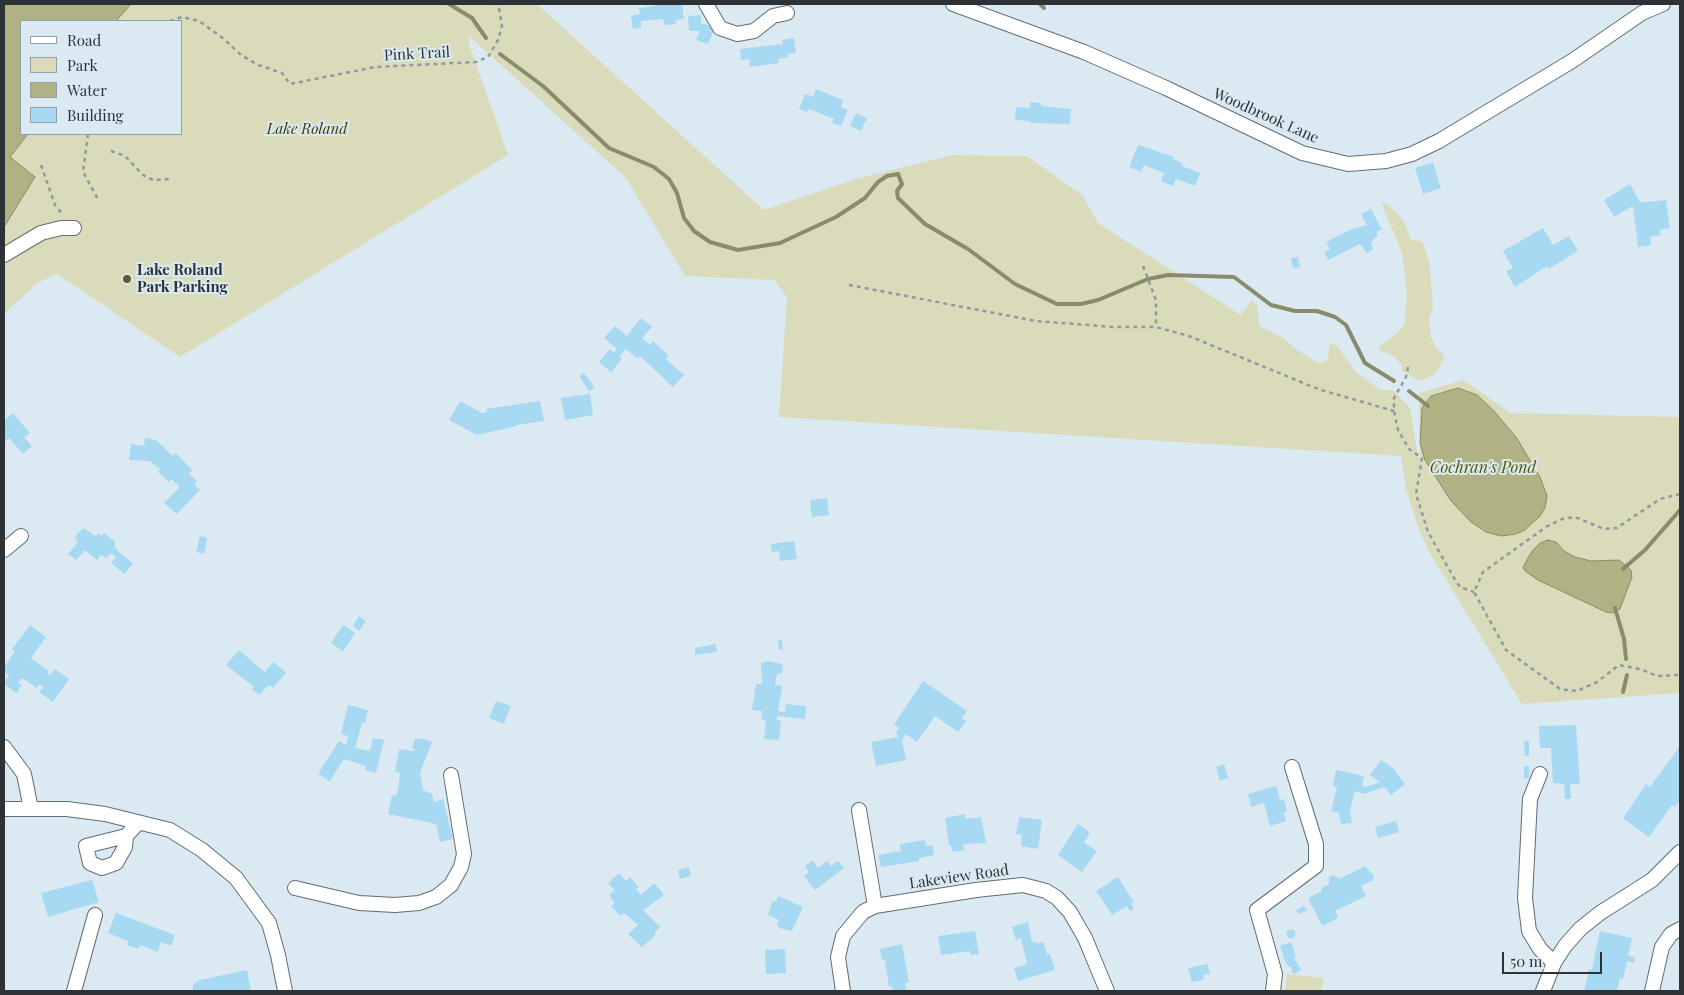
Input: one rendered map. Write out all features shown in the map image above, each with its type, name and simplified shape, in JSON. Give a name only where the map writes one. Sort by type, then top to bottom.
[{"type":"street","points":[[706,4],[720,28],[737,34],[754,31],[773,16],[787,12]]},
{"type":"street","name":"Woodbrook Lane","points":[[953,4],[1084,52],[1166,88],[1302,153],[1348,164],[1386,161],[1412,154],[1439,141],[1572,61],[1642,13],[1663,4]]},
{"type":"street","points":[[4,255],[41,233],[68,228]]},
{"type":"street","points":[[4,550],[21,536]]},
{"type":"street","points":[[4,747],[24,774],[31,809]]},
{"type":"street","points":[[1273,991],[1275,974],[1257,910],[1316,866],[1316,844],[1292,767]]},
{"type":"street","points":[[1540,774],[1530,799],[1525,898],[1529,931],[1540,949],[1554,964]]},
{"type":"street","points":[[296,888],[359,903],[411,904],[436,897],[452,885],[461,867],[464,854],[452,775]]},
{"type":"street","points":[[4,809],[85,811],[170,830],[202,850],[236,878],[269,923],[285,991]]},
{"type":"street","points":[[843,991],[838,957],[843,936],[863,912],[876,906],[859,810]]},
{"type":"street","points":[[126,836],[138,823]]},
{"type":"street","points":[[1543,991],[1554,964],[1565,946],[1580,929],[1600,913],[1652,880],[1680,852]]},
{"type":"street","name":"Lakeview Road","points":[[876,906],[1005,886],[1034,886],[1057,898],[1070,912],[1085,938],[1107,991]]},
{"type":"street","points":[[78,989],[96,915]]},
{"type":"street","points":[[1652,991],[1662,947],[1671,934],[1680,929]]},
{"type":"path","name":"Pink Trail","points":[[173,20],[182,17],[200,21],[241,55],[258,65],[282,73],[290,84],[375,67],[476,62],[488,57],[498,40],[502,26],[499,8],[496,4]]},
{"type":"path","points":[[88,135],[83,172],[99,201]]},
{"type":"path","points":[[111,151],[125,156],[143,175],[153,180],[169,179]]},
{"type":"path","points":[[41,165],[55,205],[63,215],[68,228]]},
{"type":"path","points":[[1143,266],[1156,300],[1156,327]]},
{"type":"path","points":[[849,284],[1036,321],[1112,327],[1156,327],[1189,336],[1318,389],[1394,412]]},
{"type":"path","points":[[1408,367],[1406,377],[1394,398],[1394,412],[1398,430],[1409,449],[1422,458],[1416,494],[1428,532],[1460,588],[1474,592],[1506,650],[1560,689],[1577,691],[1597,682],[1619,665],[1640,669],[1657,676],[1680,674]]},
{"type":"path","points":[[1474,592],[1483,572],[1546,527],[1562,519],[1575,517],[1604,529],[1617,528],[1660,499],[1680,494]]},
{"type":"green space","name":"Lake Roland","points":[[4,4],[537,4],[764,210],[856,179],[953,155],[1027,156],[1083,196],[1098,223],[1241,315],[1252,300],[1257,306],[1259,326],[1284,338],[1292,346],[1319,364],[1328,359],[1330,343],[1337,346],[1356,372],[1379,389],[1394,391],[1410,408],[1418,457],[1420,457],[1419,393],[1463,380],[1511,413],[1680,417],[1680,693],[1522,704],[1428,550],[1417,525],[1406,489],[1401,456],[779,417],[787,297],[774,280],[685,276],[626,178],[469,36],[469,44],[508,155],[180,357],[57,274],[37,283],[4,314]]},
{"type":"green space","points":[[1381,202],[1388,205],[1403,220],[1411,240],[1422,241],[1429,261],[1433,306],[1429,320],[1431,337],[1437,349],[1443,354],[1444,359],[1434,375],[1419,381],[1402,371],[1402,366],[1395,357],[1380,350],[1380,345],[1398,333],[1404,325],[1407,294],[1402,253]]},
{"type":"green space","points":[[1287,974],[1323,978],[1322,991],[1285,991]]},
{"type":"water","points":[[4,4],[131,4],[117,20],[20,20],[20,135],[27,135],[10,157],[35,177],[4,227]]},
{"type":"water","name":"Cochran's Pond","points":[[1458,388],[1477,395],[1494,411],[1516,437],[1540,477],[1547,496],[1545,508],[1540,516],[1525,530],[1516,534],[1501,536],[1486,532],[1471,522],[1451,501],[1425,460],[1420,443],[1422,408],[1431,396]]},
{"type":"water","points":[[1548,540],[1556,542],[1564,551],[1575,557],[1591,561],[1619,560],[1631,570],[1632,577],[1620,609],[1613,613],[1606,612],[1538,580],[1525,571],[1523,567],[1532,551],[1540,543]]},
{"type":"building","points":[[654,4],[682,4],[684,19],[675,20],[676,24],[664,25],[663,19],[641,21],[641,28],[633,29],[631,16],[640,14],[639,8],[655,6]]},
{"type":"building","points":[[701,15],[701,26],[702,23],[715,28],[708,44],[696,40],[700,31],[689,31],[688,16]]},
{"type":"building","points":[[794,38],[796,53],[788,54],[788,57],[778,59],[779,63],[750,67],[749,59],[741,60],[740,49],[783,44],[782,40]]},
{"type":"building","points":[[816,89],[843,100],[841,107],[848,110],[841,126],[832,123],[834,119],[809,109],[807,112],[799,109],[805,94],[813,97]]},
{"type":"building","points":[[1030,102],[1041,103],[1041,106],[1071,109],[1070,124],[1030,123],[1031,121],[1015,120],[1016,107],[1030,108]]},
{"type":"building","points":[[856,113],[867,118],[861,131],[850,126]]},
{"type":"building","points":[[1138,145],[1174,157],[1173,159],[1182,163],[1182,166],[1200,173],[1195,186],[1176,179],[1173,186],[1161,181],[1164,173],[1144,165],[1141,172],[1129,167]]},
{"type":"building","points":[[1433,162],[1441,188],[1423,194],[1415,168]]},
{"type":"building","points":[[1630,184],[1640,202],[1637,203],[1666,200],[1670,228],[1660,230],[1661,235],[1650,237],[1651,245],[1638,247],[1633,206],[1614,217],[1604,200]]},
{"type":"building","points":[[1371,209],[1382,230],[1376,232],[1378,235],[1371,242],[1373,249],[1367,253],[1360,244],[1328,260],[1324,252],[1330,249],[1326,242],[1352,229],[1367,225],[1361,214]]},
{"type":"building","points":[[1543,228],[1553,245],[1569,236],[1578,251],[1548,269],[1547,266],[1515,287],[1506,271],[1513,268],[1503,251]]},
{"type":"building","points":[[1298,257],[1300,267],[1293,268],[1291,258]]},
{"type":"building","points":[[641,318],[652,327],[642,338],[650,345],[653,341],[669,356],[666,359],[684,375],[673,387],[640,356],[638,359],[626,349],[619,357],[622,359],[611,372],[599,362],[610,349],[614,353],[617,349],[604,338],[615,326],[627,336]]},
{"type":"building","points":[[584,373],[595,388],[589,391],[579,376]]},
{"type":"building","points":[[590,394],[593,415],[565,420],[561,398]]},
{"type":"building","points":[[460,401],[482,413],[487,412],[486,409],[540,401],[544,421],[517,425],[477,435],[449,420]]},
{"type":"building","points":[[13,413],[30,433],[24,437],[32,446],[23,454],[9,438],[4,443],[4,421]]},
{"type":"building","points":[[145,438],[156,440],[173,456],[176,453],[192,470],[189,474],[197,481],[194,485],[200,490],[177,514],[164,503],[179,488],[178,485],[171,479],[169,482],[158,472],[160,469],[150,461],[129,460],[131,444],[144,446]]},
{"type":"building","points":[[827,498],[829,515],[812,517],[810,500]]},
{"type":"building","points":[[83,528],[96,536],[98,533],[102,536],[104,533],[115,542],[115,548],[133,564],[124,574],[111,563],[116,557],[111,553],[106,558],[101,555],[97,560],[85,550],[76,560],[68,554],[78,542],[75,537]]},
{"type":"building","points":[[200,536],[207,538],[204,554],[196,552]]},
{"type":"building","points":[[794,541],[797,559],[780,561],[779,551],[772,552],[771,544]]},
{"type":"building","points":[[359,616],[366,621],[359,631],[353,626]]},
{"type":"building","points":[[30,625],[46,637],[31,658],[49,671],[47,673],[50,675],[55,669],[69,679],[53,702],[39,692],[43,687],[39,684],[37,688],[22,678],[18,683],[22,685],[16,693],[4,684],[9,675],[4,672],[4,667],[15,651],[12,649]]},
{"type":"building","points":[[343,625],[355,633],[343,651],[331,643]]},
{"type":"building","points":[[778,640],[782,640],[783,650],[779,650]]},
{"type":"building","points":[[716,644],[717,652],[695,655],[695,648]]},
{"type":"building","points":[[239,650],[265,672],[274,662],[286,673],[273,688],[269,685],[259,695],[252,689],[254,687],[226,665]]},
{"type":"building","points":[[768,661],[783,664],[782,674],[778,673],[775,685],[782,686],[778,711],[785,712],[786,704],[806,706],[805,719],[777,716],[777,720],[781,721],[779,739],[777,740],[764,739],[766,720],[761,720],[762,711],[752,710],[756,684],[762,684],[761,663]]},
{"type":"building","points":[[923,681],[967,711],[962,718],[966,721],[958,732],[935,716],[917,742],[906,734],[902,740],[906,760],[876,766],[871,742],[898,737],[896,733],[899,728],[894,724]]},
{"type":"building","points":[[496,701],[511,706],[504,724],[489,718]]},
{"type":"building","points":[[348,705],[368,710],[355,748],[370,751],[373,738],[384,740],[376,773],[365,770],[366,766],[344,759],[330,781],[318,774],[339,741],[346,745],[348,736],[341,734]]},
{"type":"building","points":[[1576,725],[1580,784],[1570,784],[1571,799],[1565,799],[1564,784],[1553,783],[1551,748],[1540,748],[1539,726]]},
{"type":"building","points":[[415,738],[432,742],[420,773],[423,790],[432,794],[434,802],[443,799],[453,839],[440,842],[436,824],[388,814],[392,795],[396,796],[398,789],[400,773],[395,772],[399,749],[414,751],[415,749],[412,748]]},
{"type":"building","points":[[1524,741],[1529,741],[1529,756],[1525,756]]},
{"type":"building","points":[[1680,746],[1680,800],[1675,807],[1672,805],[1649,837],[1623,818],[1646,784],[1650,787]]},
{"type":"building","points":[[1381,760],[1393,768],[1405,784],[1391,795],[1384,787],[1365,794],[1355,791],[1350,810],[1352,823],[1341,824],[1339,813],[1331,811],[1337,787],[1333,786],[1336,770],[1364,776],[1362,786],[1365,787],[1380,782],[1370,775]]},
{"type":"building","points":[[1224,764],[1228,778],[1220,781],[1216,767]]},
{"type":"building","points":[[1524,766],[1529,766],[1529,778],[1524,778]]},
{"type":"building","points":[[1276,786],[1280,800],[1284,799],[1287,812],[1284,813],[1286,821],[1270,826],[1264,803],[1251,807],[1248,794]]},
{"type":"building","points":[[965,814],[966,819],[981,817],[986,843],[963,844],[964,850],[953,852],[951,846],[949,846],[945,818]]},
{"type":"building","points":[[1019,817],[1042,820],[1038,849],[1021,846],[1022,835],[1016,834]]},
{"type":"building","points":[[1396,821],[1399,832],[1378,838],[1375,827]]},
{"type":"building","points":[[1078,824],[1090,832],[1084,843],[1097,851],[1082,872],[1058,855]]},
{"type":"building","points":[[925,840],[926,846],[933,845],[934,855],[919,858],[919,861],[881,867],[878,855],[901,851],[900,844]]},
{"type":"building","points":[[813,860],[818,868],[827,861],[831,866],[838,861],[844,868],[815,890],[804,876],[809,872],[805,866]]},
{"type":"building","points":[[1365,866],[1374,876],[1373,880],[1361,886],[1366,896],[1335,911],[1338,918],[1322,926],[1308,898],[1322,891],[1321,888],[1329,884],[1329,877],[1334,875],[1339,879]]},
{"type":"building","points":[[689,867],[691,876],[680,879],[678,870]]},
{"type":"building","points":[[619,873],[626,881],[630,877],[639,887],[636,889],[641,895],[654,883],[663,893],[663,896],[643,910],[660,927],[654,933],[656,935],[642,947],[628,934],[638,925],[624,913],[620,916],[611,906],[615,903],[609,895],[615,890],[608,883]]},
{"type":"building","points":[[1118,877],[1134,902],[1131,904],[1134,909],[1130,911],[1127,906],[1112,915],[1096,891]]},
{"type":"building","points":[[92,880],[99,902],[48,917],[41,893]]},
{"type":"building","points":[[778,896],[803,907],[792,931],[779,928],[777,925],[779,920],[768,915],[772,902],[776,901]]},
{"type":"building","points":[[1304,906],[1307,910],[1299,914],[1296,910]]},
{"type":"building","points":[[116,913],[175,935],[171,946],[161,942],[158,952],[140,945],[138,949],[127,945],[128,941],[108,933]]},
{"type":"building","points":[[1028,922],[1032,942],[1035,941],[1036,944],[1043,942],[1047,954],[1050,953],[1055,970],[1018,981],[1014,968],[1027,964],[1021,938],[1016,940],[1012,927]]},
{"type":"building","points":[[1291,929],[1296,934],[1291,939],[1286,934]]},
{"type":"building","points":[[975,931],[979,954],[970,955],[970,951],[941,955],[938,936]]},
{"type":"building","points":[[1600,931],[1632,938],[1628,956],[1635,957],[1634,963],[1627,961],[1623,979],[1620,978],[1617,991],[1584,991],[1589,969],[1592,970]]},
{"type":"building","points":[[1291,942],[1296,957],[1294,958],[1301,970],[1295,974],[1292,973],[1291,967],[1285,961],[1280,946]]},
{"type":"building","points":[[902,944],[909,982],[905,983],[906,990],[893,991],[892,986],[889,987],[885,960],[882,960],[880,949]]},
{"type":"building","points":[[785,949],[786,973],[766,974],[765,950]]},
{"type":"building","points":[[1208,964],[1210,974],[1203,975],[1204,980],[1192,982],[1188,968]]},
{"type":"building","points":[[247,970],[251,991],[193,991],[193,984],[200,980]]},
{"type":"waterway","points":[[449,4],[472,18],[486,38]]},
{"type":"waterway","points":[[1040,4],[1044,8]]},
{"type":"waterway","points":[[500,54],[543,86],[609,148],[654,167],[669,179],[677,193],[684,218],[694,231],[710,242],[738,250],[780,243],[836,217],[865,198],[878,182],[887,176],[898,174],[902,184],[897,191],[898,198],[925,224],[968,249],[1015,284],[1057,304],[1081,304],[1098,300],[1148,279],[1168,275],[1234,277],[1271,305],[1295,311],[1317,311],[1335,317],[1346,325],[1365,363],[1394,381]]},
{"type":"waterway","points":[[1409,391],[1428,406]]},
{"type":"waterway","points":[[1623,569],[1645,550],[1680,510]]},
{"type":"waterway","points":[[1615,608],[1624,639],[1626,659]]},
{"type":"waterway","points":[[1623,692],[1627,675]]},
{"type":"place","name":"Lake Roland Park Parking","points":[[127,279]]}]
